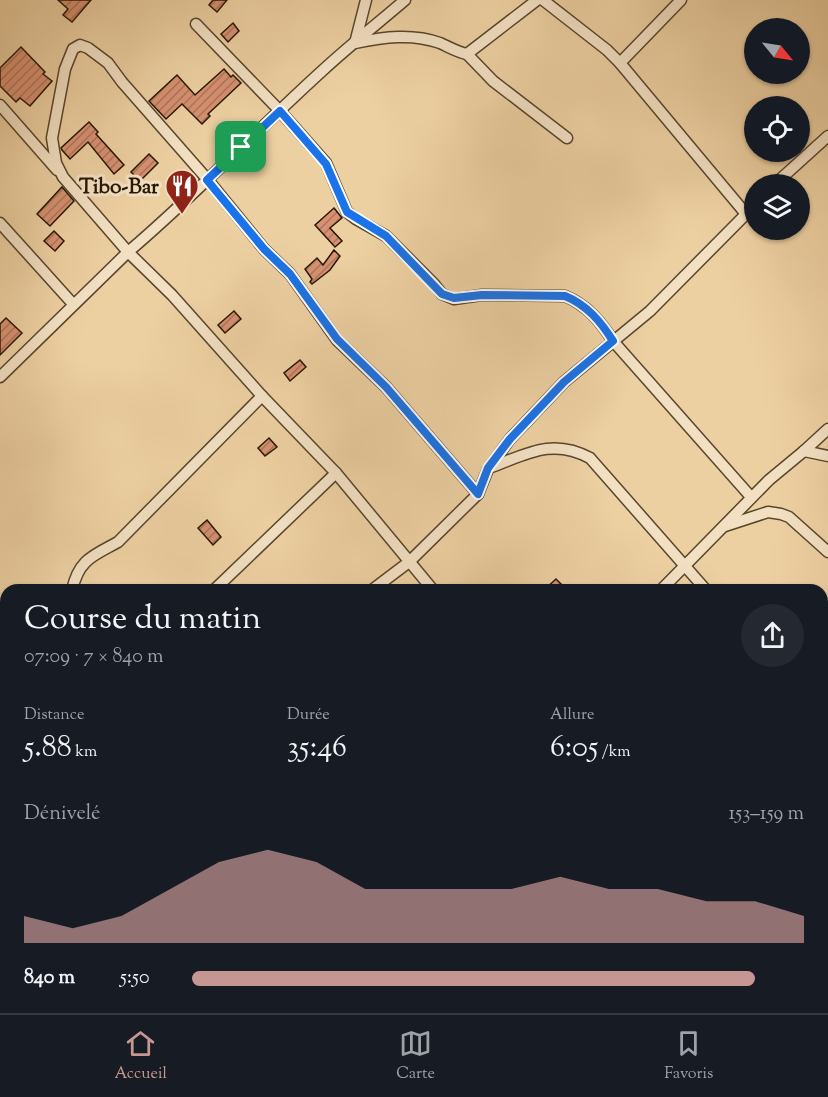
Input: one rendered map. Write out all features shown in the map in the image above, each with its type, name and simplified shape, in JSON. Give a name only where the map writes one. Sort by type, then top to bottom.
[{"type":"street","points":[[355,42],[366,0]]},
{"type":"street","points":[[0,377],[128,252],[172,215],[355,42],[405,0]]},
{"type":"street","points":[[467,54],[537,0]]},
{"type":"street","points":[[543,0],[607,50],[620,63],[744,203]]},
{"type":"street","points":[[620,63],[681,0]]},
{"type":"street","points":[[196,24],[280,111],[326,164],[347,212],[386,236],[442,294],[454,298],[482,295],[565,296],[578,301],[592,314],[613,341],[751,497]]},
{"type":"street","points":[[355,42],[409,36],[439,43],[467,54],[493,81],[567,138]]},
{"type":"street","points":[[63,177],[56,163],[52,138],[55,114],[69,56],[80,45],[88,48],[108,63],[264,249],[290,274],[337,339],[386,387],[478,494]]},
{"type":"street","points":[[0,105],[128,252],[172,295],[262,396],[336,473],[428,584]]},
{"type":"street","points":[[786,174],[828,136]]},
{"type":"street","points":[[380,584],[409,562],[478,494],[488,468],[510,439],[564,382],[658,303],[744,216]]},
{"type":"street","points":[[0,223],[73,304]]},
{"type":"street","points":[[73,584],[75,575],[82,563],[90,556],[118,542],[262,396]]},
{"type":"street","points":[[667,584],[751,497],[828,429]]},
{"type":"street","points":[[488,468],[548,447],[576,451],[590,459],[701,584]]},
{"type":"street","points":[[804,451],[828,456]]},
{"type":"street","points":[[220,584],[336,473]]},
{"type":"street","points":[[722,527],[768,512],[781,514],[789,517],[828,552]]},
{"type":"building","points":[[58,0],[91,0],[72,22],[63,15],[68,9]]},
{"type":"building","points":[[213,0],[227,0],[217,12],[209,5]]},
{"type":"building","points":[[233,23],[239,31],[228,42],[221,34]]},
{"type":"building","points":[[21,47],[45,72],[43,74],[52,81],[30,106],[20,98],[16,102],[0,86],[0,68]]},
{"type":"building","points":[[224,69],[241,83],[208,114],[210,116],[202,124],[182,104],[166,119],[149,101],[177,75],[195,95]]},
{"type":"building","points":[[89,122],[98,132],[96,134],[124,165],[114,174],[88,142],[70,159],[61,148]]},
{"type":"building","points":[[149,154],[158,163],[140,181],[131,172]]},
{"type":"building","points":[[62,187],[74,201],[50,226],[37,214]]},
{"type":"building","points":[[334,208],[342,218],[330,228],[342,241],[335,247],[315,225]]},
{"type":"building","points":[[54,231],[64,241],[55,251],[44,241]]},
{"type":"building","points":[[334,250],[340,256],[330,270],[312,284],[310,282],[312,279],[305,269],[317,258],[323,265]]},
{"type":"building","points":[[234,311],[241,319],[225,333],[218,325]]},
{"type":"building","points":[[6,318],[22,333],[0,355],[0,324]]},
{"type":"building","points":[[300,360],[306,367],[290,381],[284,373]]},
{"type":"building","points":[[269,438],[277,447],[265,456],[258,448]]},
{"type":"building","points":[[207,520],[221,537],[213,545],[198,528]]},
{"type":"building","points":[[556,579],[561,584],[551,584]]},
{"type":"place","name":"Tibo-Bar","points":[[182,215]]},
{"type":"route","points":[[280,111],[326,164],[347,212],[386,236],[442,294],[454,298],[482,295],[565,296],[578,301],[605,329],[613,341],[564,382],[510,439],[488,468],[478,494],[386,387],[337,339],[290,274],[264,249],[207,180],[241,147],[280,111]]}]
